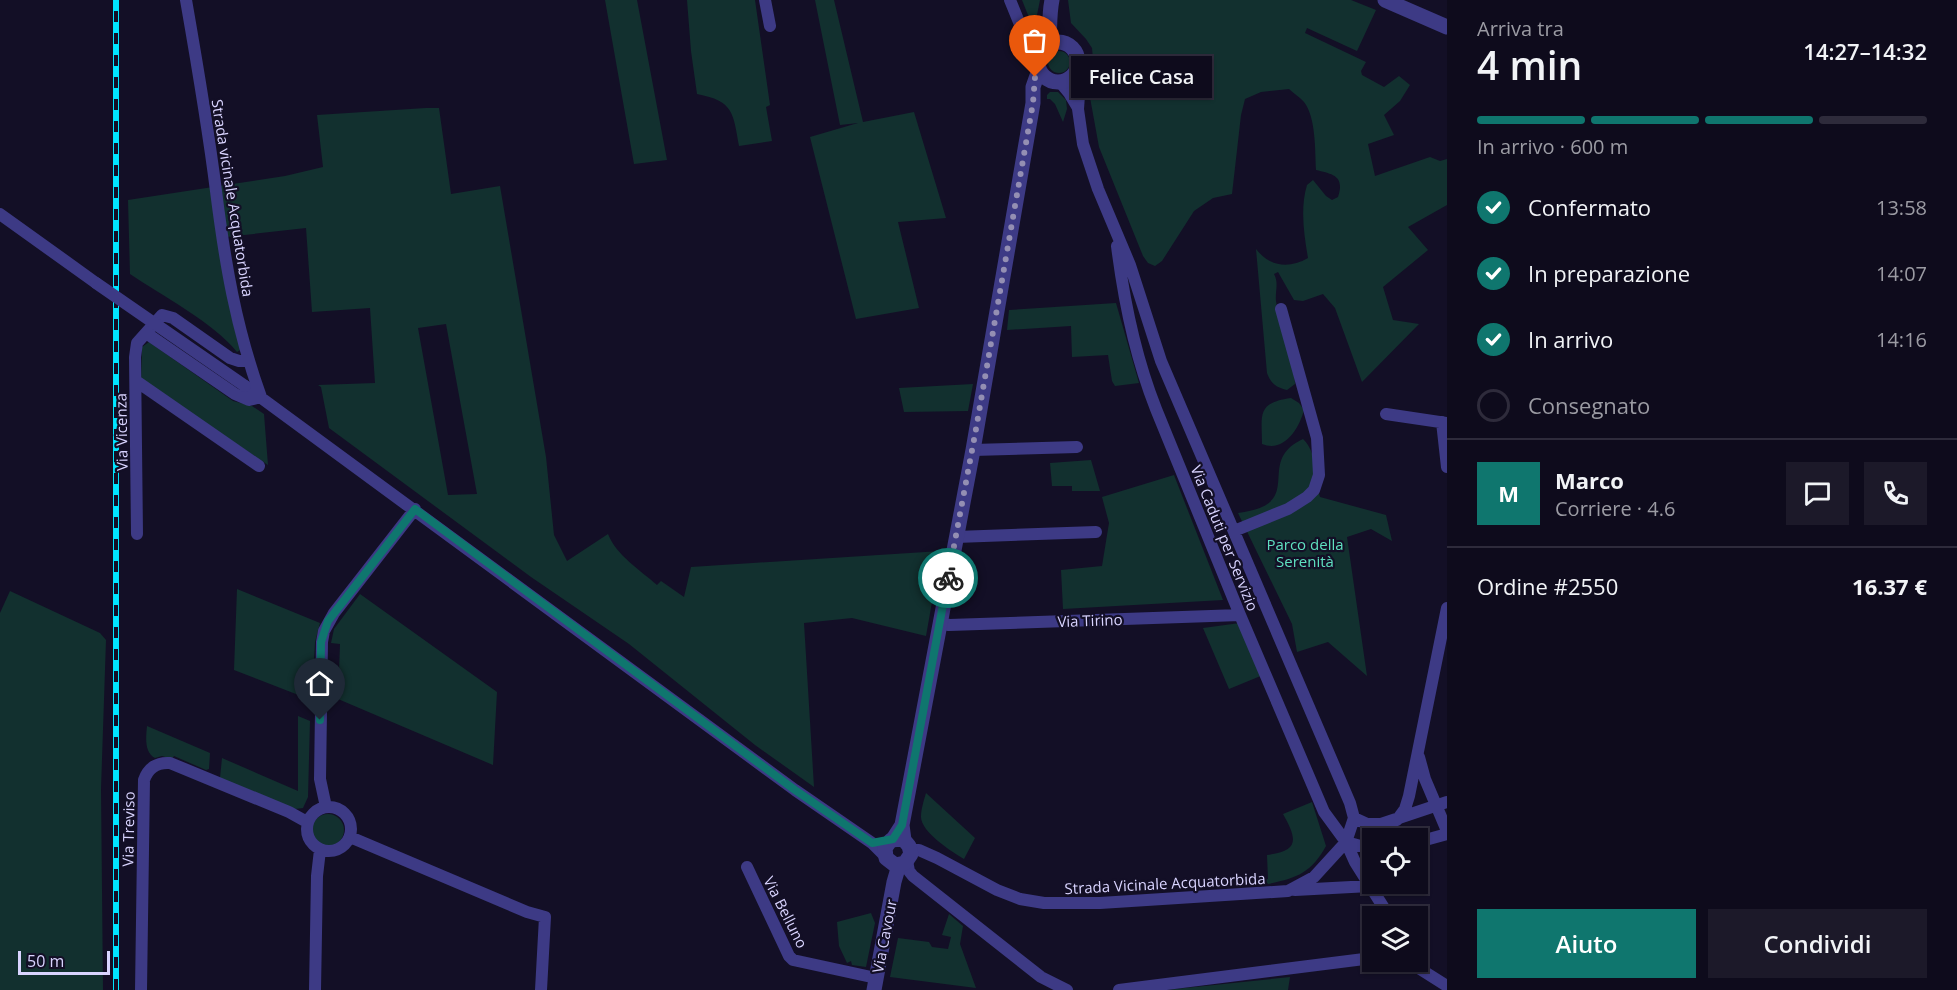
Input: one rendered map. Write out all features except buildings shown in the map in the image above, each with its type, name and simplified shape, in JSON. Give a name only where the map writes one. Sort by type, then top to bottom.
[{"type":"street","name":"Strada vicinale Acquatorbida","points":[[186,0],[221,237],[238,327],[248,361],[249,381]]},
{"type":"street","points":[[765,0],[770,26]]},
{"type":"street","points":[[1010,0],[1043,75],[1057,82]]},
{"type":"street","points":[[1385,0],[1447,27]]},
{"type":"street","points":[[1049,44],[1049,11],[1052,2]]},
{"type":"street","points":[[1052,2],[1065,43]]},
{"type":"street","points":[[1033,103],[1040,93],[1057,82],[1072,77],[1076,72],[1078,57],[1074,48],[1060,42],[1049,44],[1041,51],[1033,87],[1033,103],[973,450],[897,849],[913,876],[1041,977],[1067,990]]},
{"type":"street","name":"Via Caduti per Servizio","points":[[1076,72],[1083,144],[1115,232],[1130,265],[1161,360],[1350,803],[1354,818]]},
{"type":"street","name":"Via Caduti per Servizio","points":[[1057,82],[1069,93],[1078,109]]},
{"type":"street","points":[[0,214],[249,381],[261,397],[787,784],[872,843],[897,849]]},
{"type":"street","name":"Via Caduti per Servizio","points":[[1115,232],[1124,302],[1144,379],[1240,615],[1324,812],[1346,842],[1362,873]]},
{"type":"street","name":"Via Caduti per Servizio","points":[[1234,531],[1288,509],[1307,497],[1314,490],[1319,475],[1317,438],[1281,309]]},
{"type":"street","points":[[248,361],[239,362],[230,358],[173,318],[162,315],[146,333],[235,394],[249,400],[261,397]]},
{"type":"street","name":"Via Vicenza","points":[[137,534],[137,343],[146,333]]},
{"type":"street","points":[[136,381],[259,466]]},
{"type":"street","points":[[1386,414],[1445,422],[1447,467]]},
{"type":"street","points":[[973,450],[1077,447]]},
{"type":"street","points":[[326,807],[320,779],[321,642],[324,631],[334,613],[415,509]]},
{"type":"street","points":[[956,537],[1096,532]]},
{"type":"street","points":[[1397,820],[1405,809],[1409,796],[1447,608]]},
{"type":"street","name":"Via Tirino","points":[[939,623],[949,625],[1240,615]]},
{"type":"street","points":[[1418,753],[1425,779],[1442,804],[1447,833],[1428,839]]},
{"type":"street","name":"Via Treviso","points":[[141,990],[144,780],[149,770],[158,764],[170,763],[289,812],[307,822]]},
{"type":"street","points":[[1362,846],[1346,842],[1354,818],[1374,825],[1397,820],[1442,804]]},
{"type":"street","points":[[326,807],[339,809],[350,824],[350,837],[346,843],[334,851],[320,850],[310,842],[307,836],[307,822],[314,812],[326,807]]},
{"type":"street","points":[[350,837],[527,912],[545,917],[541,990]]},
{"type":"street","name":"Strada Vicinale Acquatorbida","points":[[1288,891],[1314,877],[1346,842]]},
{"type":"street","name":"Strada Vicinale Acquatorbida","points":[[897,849],[919,850],[1005,893],[1020,899],[1044,903],[1100,903],[1288,891],[1362,889]]},
{"type":"street","name":"Via Cavour","points":[[875,984],[894,882],[897,849]]},
{"type":"street","points":[[315,990],[317,876],[320,850]]},
{"type":"street","name":"Via Belluno","points":[[747,867],[789,956],[793,960],[875,984]]},
{"type":"street","points":[[1119,990],[1362,959]]},
{"type":"street","points":[[1425,972],[1447,986]]},
{"type":"green space","points":[[605,0],[637,0],[667,160],[634,164]]},
{"type":"green space","points":[[687,0],[755,0],[770,105],[766,107],[772,141],[739,146],[730,110],[718,100],[697,94]]},
{"type":"green space","points":[[815,0],[834,0],[863,122],[914,112],[946,218],[898,222],[919,308],[856,319],[810,137],[858,123],[840,125]]},
{"type":"green space","points":[[1022,0],[1040,0],[1034,30]]},
{"type":"green space","points":[[1068,0],[1351,0],[1376,10],[1357,51],[1307,28],[1305,33],[1366,62],[1361,71],[1362,75],[1384,87],[1399,76],[1410,85],[1400,101],[1384,115],[1394,135],[1368,144],[1375,176],[1430,157],[1440,161],[1447,159],[1447,205],[1408,227],[1428,250],[1383,287],[1393,320],[1419,324],[1362,382],[1335,308],[1323,294],[1303,301],[1294,300],[1278,272],[1274,274],[1277,284],[1276,301],[1293,363],[1295,384],[1287,390],[1280,388],[1270,380],[1267,373],[1256,249],[1267,260],[1274,263],[1294,264],[1308,258],[1303,212],[1307,185],[1313,180],[1332,200],[1338,197],[1340,190],[1339,180],[1336,177],[1316,170],[1313,125],[1304,102],[1289,89],[1261,92],[1245,99],[1232,194],[1213,198],[1194,211],[1162,261],[1155,266],[1148,263],[1143,256],[1099,147],[1087,81],[1093,59],[1092,48],[1071,23]]},
{"type":"green space","points":[[1059,51],[1067,54],[1070,62],[1067,70],[1059,73],[1051,70],[1048,62],[1051,54]]},
{"type":"green space","points":[[1050,92],[1058,92],[1066,100],[1067,109],[1063,122],[1055,104],[1047,99]]},
{"type":"green space","points":[[439,108],[451,194],[500,186],[546,457],[554,535],[567,561],[608,534],[617,549],[636,568],[657,585],[661,581],[684,597],[691,567],[941,551],[926,636],[852,618],[804,623],[814,787],[755,745],[629,644],[531,577],[329,428],[321,387],[318,385],[375,383],[370,308],[312,312],[306,228],[226,237],[219,186],[285,176],[323,167],[317,115]],"holes":[[[446,324],[477,494],[448,495],[418,328]]]},
{"type":"green space","points":[[213,187],[240,350],[237,352],[201,320],[130,274],[128,200]]},
{"type":"green space","points":[[1116,303],[1139,383],[1115,386],[1112,381],[1108,355],[1072,357],[1071,326],[1007,330],[1009,310]]},
{"type":"green space","points":[[149,342],[233,401],[252,406],[264,414],[268,465],[141,380],[142,347]]},
{"type":"green space","points":[[973,384],[968,411],[904,412],[899,388]]},
{"type":"green space","points":[[1291,398],[1304,410],[1298,425],[1284,442],[1270,446],[1262,444],[1262,418],[1266,407],[1280,400]]},
{"type":"green space","name":"Parco della Serenità","points":[[1303,439],[1311,451],[1320,497],[1386,515],[1392,541],[1371,529],[1347,537],[1367,676],[1328,642],[1297,652],[1292,624],[1238,513],[1259,508],[1271,501],[1277,492],[1282,459],[1289,448]]},
{"type":"green space","points":[[1091,460],[1100,491],[1072,491],[1072,486],[1052,486],[1050,463]]},
{"type":"green space","points":[[1174,475],[1223,600],[1063,609],[1061,570],[1102,566],[1109,523],[1102,497]]},
{"type":"green space","points":[[237,589],[320,623],[315,642],[312,696],[301,696],[234,670]]},
{"type":"green space","points":[[10,591],[100,633],[106,640],[101,789],[103,990],[0,990],[0,613]]},
{"type":"green space","points":[[360,594],[497,692],[493,765],[338,699],[340,644],[331,643],[334,629]]},
{"type":"green space","points":[[1240,623],[1263,675],[1229,689],[1203,628]]},
{"type":"green space","points":[[298,716],[310,721],[308,797],[303,808],[295,809],[220,778],[222,758],[298,791]]},
{"type":"green space","points":[[147,726],[210,753],[209,769],[206,770],[174,756],[172,759],[162,756],[155,758],[147,748]]},
{"type":"green space","points":[[926,793],[975,838],[964,859],[931,835],[922,823]]},
{"type":"green space","points":[[1312,802],[1326,846],[1315,862],[1302,873],[1268,884],[1265,880],[1268,879],[1267,855],[1285,850],[1293,842],[1291,830],[1283,814]]},
{"type":"green space","points":[[328,814],[339,819],[344,830],[339,841],[328,846],[317,841],[312,830],[317,819]]},
{"type":"green space","points":[[871,913],[875,923],[866,967],[852,965],[851,961],[847,963],[839,946],[837,922]]},
{"type":"green space","points":[[949,914],[963,926],[960,944],[976,988],[890,977],[898,938],[929,942],[932,947],[948,949],[951,937],[942,935]]},
{"type":"green space","points":[[1290,977],[1288,990],[1166,990]]},
{"type":"railway","points":[[116,0],[116,990]]},
{"type":"way so far","points":[[948,578],[1033,103],[1035,77]]},
{"type":"place","name":"Felice Casa","points":[[1035,77]]},
{"type":"route","points":[[320,720],[321,642],[328,621],[415,509],[795,790],[872,843],[890,841],[902,825],[948,578]]}]
